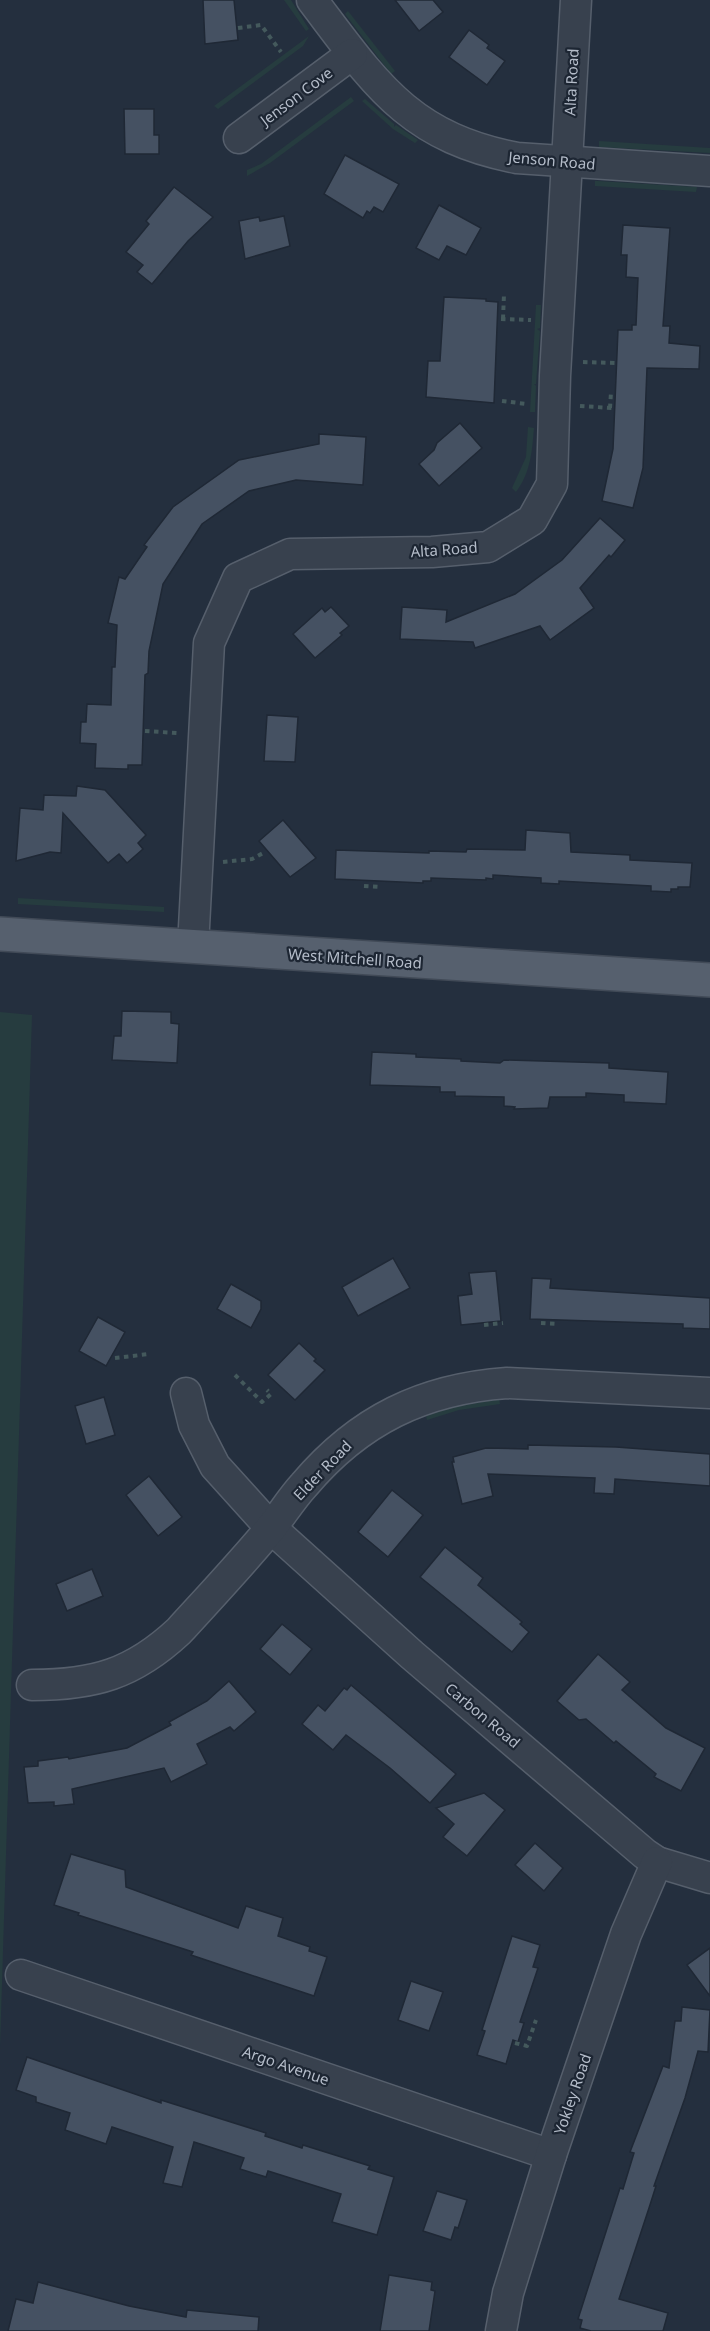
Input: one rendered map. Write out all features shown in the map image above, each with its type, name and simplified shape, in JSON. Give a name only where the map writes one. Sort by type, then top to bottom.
[{"type":"main road","name":"West Mitchell Road","points":[[0,934],[710,980]]},
{"type":"street","name":"Jenson Road","points":[[312,0],[352,54],[385,93],[417,119],[448,137],[494,154],[517,158],[710,171]]},
{"type":"street","name":"Alta Road","points":[[194,946],[209,643],[238,578],[290,554],[432,552],[488,546],[532,520],[552,484],[555,382],[576,0]]},
{"type":"street","name":"Jenson Cove","points":[[239,138],[352,54]]},
{"type":"street","name":"Elder Road","points":[[32,1685],[86,1682],[108,1677],[146,1658],[179,1631],[271,1528],[305,1484],[337,1451],[357,1434],[414,1402],[477,1386],[507,1383],[710,1393]]},
{"type":"street","name":"Carbon Road","points":[[186,1394],[194,1425],[215,1466],[271,1528],[404,1648],[645,1854],[657,1862],[710,1878]]},
{"type":"street","name":"Yokley Road","points":[[501,2331],[508,2293],[551,2155],[627,1934],[657,1862]]},
{"type":"street","name":"Argo Avenue","points":[[21,1975],[551,2155]]},
{"type":"path","points":[[238,28],[261,25],[281,52]]},
{"type":"path","points":[[504,294],[502,319],[532,320]]},
{"type":"path","points":[[580,362],[615,363]]},
{"type":"path","points":[[578,406],[611,408],[611,392]]},
{"type":"path","points":[[502,401],[527,404]]},
{"type":"path","points":[[145,731],[179,733]]},
{"type":"path","points":[[223,862],[252,859],[265,852]]},
{"type":"path","points":[[364,886],[381,887]]},
{"type":"path","points":[[484,1325],[503,1323]]},
{"type":"path","points":[[541,1323],[559,1324]]},
{"type":"path","points":[[115,1359],[149,1353]]},
{"type":"path","points":[[235,1375],[262,1402],[271,1394],[267,1390]]},
{"type":"path","points":[[515,2043],[527,2046],[536,2020]]},
{"type":"green space","points":[[284,0],[291,0],[309,29],[306,31]]},
{"type":"green space","points":[[348,11],[395,71],[391,74],[345,14]]},
{"type":"green space","points":[[309,36],[303,46],[218,109],[214,106]]},
{"type":"green space","points":[[351,97],[354,101],[270,163],[247,176],[247,170],[261,164]]},
{"type":"green space","points":[[365,99],[394,124],[394,127],[396,125],[418,140],[415,143],[393,129],[362,101]]},
{"type":"green space","points":[[599,141],[710,148],[710,153],[599,147]]},
{"type":"green space","points":[[595,181],[697,187],[696,192],[595,186]]},
{"type":"green space","points":[[536,305],[541,305],[540,328],[537,329],[540,331],[536,384],[534,384],[536,386],[535,412],[530,412]]},
{"type":"green space","points":[[528,427],[534,428],[531,453],[525,477],[516,492],[512,488],[526,457]]},
{"type":"green space","points":[[18,898],[164,907],[164,912],[18,904]]},
{"type":"green space","points":[[0,1012],[32,1015],[0,2048]]},
{"type":"green space","points":[[499,1399],[500,1404],[459,1410],[427,1420],[426,1416],[450,1408]]},
{"type":"building","points":[[203,0],[234,0],[238,40],[205,44]]},
{"type":"building","points":[[395,0],[433,0],[443,12],[419,31]]},
{"type":"building","points":[[469,30],[489,45],[487,48],[505,61],[487,85],[449,57]]},
{"type":"building","points":[[124,109],[154,109],[154,135],[159,135],[159,154],[125,154]]},
{"type":"building","points":[[345,155],[399,184],[383,212],[374,207],[370,213],[367,211],[363,218],[324,194]]},
{"type":"building","points":[[174,187],[213,217],[188,241],[152,284],[137,272],[143,265],[126,252],[149,224],[146,221]]},
{"type":"building","points":[[439,205],[481,228],[466,255],[447,246],[439,260],[416,248]]},
{"type":"building","points":[[284,216],[290,246],[245,259],[239,221],[259,217],[260,221]]},
{"type":"building","points":[[623,225],[670,228],[663,326],[670,326],[669,343],[700,346],[699,369],[647,368],[643,468],[633,508],[602,501],[613,449],[618,330],[632,330],[632,325],[636,325],[638,278],[626,277],[627,255],[621,255]]},
{"type":"building","points":[[444,297],[486,299],[486,301],[498,302],[494,403],[426,397],[428,361],[440,361]]},
{"type":"building","points":[[460,423],[482,448],[439,486],[419,464],[434,450],[437,443]]},
{"type":"building","points":[[319,434],[366,437],[363,485],[296,480],[249,491],[202,524],[163,584],[149,651],[148,673],[145,675],[142,765],[128,765],[128,769],[95,768],[96,744],[80,743],[81,722],[86,722],[87,704],[111,705],[112,667],[115,667],[117,625],[108,623],[119,577],[125,579],[147,547],[144,545],[173,507],[239,460],[319,444]]},
{"type":"building","points":[[600,518],[625,540],[580,588],[594,608],[550,640],[540,626],[475,648],[473,642],[400,639],[402,607],[447,610],[446,622],[515,594],[562,560]]},
{"type":"building","points":[[331,607],[349,626],[315,658],[293,634],[322,608],[325,612]]},
{"type":"building","points":[[267,715],[298,717],[295,762],[264,761]]},
{"type":"building","points":[[77,786],[105,790],[146,835],[138,843],[143,849],[127,863],[119,854],[108,863],[63,813],[61,853],[50,852],[16,861],[20,808],[43,810],[44,795],[76,796]]},
{"type":"building","points":[[283,820],[316,858],[290,877],[259,841]]},
{"type":"building","points":[[526,830],[570,833],[571,852],[630,855],[630,860],[692,863],[690,887],[678,887],[678,889],[671,889],[671,892],[651,891],[651,886],[559,881],[559,884],[541,883],[541,878],[493,875],[493,879],[486,878],[486,880],[431,878],[431,881],[423,881],[423,883],[335,879],[336,850],[429,853],[429,851],[466,852],[467,849],[525,850]]},
{"type":"building","points":[[122,1011],[171,1012],[171,1023],[179,1024],[177,1063],[112,1060],[114,1036],[121,1036]]},
{"type":"building","points":[[372,1052],[500,1063],[504,1060],[609,1063],[609,1068],[668,1072],[666,1104],[624,1102],[624,1095],[586,1093],[586,1097],[550,1097],[548,1108],[514,1109],[515,1107],[504,1106],[504,1097],[455,1096],[455,1092],[440,1092],[440,1087],[370,1085]]},
{"type":"building","points":[[393,1258],[410,1288],[358,1316],[342,1287]]},
{"type":"building","points":[[496,1271],[501,1321],[461,1325],[458,1296],[472,1294],[469,1273]]},
{"type":"building","points":[[532,1278],[551,1279],[550,1288],[710,1298],[710,1329],[683,1328],[683,1324],[530,1319]]},
{"type":"building","points":[[231,1284],[261,1301],[261,1309],[251,1328],[217,1309]]},
{"type":"building","points":[[98,1317],[125,1332],[106,1366],[79,1351]]},
{"type":"building","points":[[299,1343],[325,1370],[295,1400],[268,1375]]},
{"type":"building","points":[[104,1397],[115,1435],[86,1444],[75,1406]]},
{"type":"building","points":[[528,1445],[616,1447],[710,1454],[710,1486],[615,1479],[614,1494],[594,1493],[595,1478],[488,1474],[493,1496],[462,1504],[452,1462],[454,1462],[453,1457],[486,1448],[528,1449]]},
{"type":"building","points":[[149,1476],[182,1517],[158,1536],[126,1495]]},
{"type":"building","points":[[392,1490],[423,1515],[388,1557],[358,1532]]},
{"type":"building","points":[[445,1547],[483,1578],[478,1585],[522,1622],[520,1624],[529,1632],[512,1652],[420,1577]]},
{"type":"building","points":[[92,1569],[103,1596],[67,1611],[56,1584]]},
{"type":"building","points":[[282,1624],[312,1649],[290,1675],[260,1649]]},
{"type":"building","points":[[598,1654],[630,1682],[622,1690],[666,1728],[705,1748],[681,1791],[654,1777],[656,1774],[616,1741],[614,1743],[586,1719],[579,1720],[557,1701]]},
{"type":"building","points":[[229,1681],[256,1712],[234,1731],[230,1727],[197,1744],[207,1764],[171,1782],[164,1768],[72,1789],[74,1804],[54,1806],[54,1802],[28,1803],[24,1767],[38,1766],[38,1761],[68,1757],[69,1759],[127,1748],[171,1725],[169,1722],[207,1701]]},
{"type":"building","points":[[351,1685],[456,1774],[430,1803],[390,1768],[346,1735],[333,1750],[302,1724],[318,1705],[325,1711],[344,1688],[347,1690]]},
{"type":"building","points":[[484,1793],[505,1810],[467,1856],[443,1837],[454,1824],[436,1808]]},
{"type":"building","points":[[535,1843],[563,1868],[544,1891],[515,1865]]},
{"type":"building","points":[[71,1854],[125,1870],[126,1887],[238,1928],[246,1906],[283,1918],[278,1936],[310,1947],[309,1951],[327,1957],[314,1996],[191,1955],[193,1952],[54,1905]]},
{"type":"building","points":[[512,1936],[540,1945],[533,1967],[538,1968],[520,2022],[524,2023],[518,2042],[513,2040],[506,2064],[477,2055],[485,2031],[482,2030]]},
{"type":"building","points":[[710,1948],[710,1996],[687,1965]]},
{"type":"building","points":[[411,1981],[443,1992],[429,2031],[398,2020]]},
{"type":"building","points":[[682,2007],[710,2010],[708,2052],[698,2051],[685,2098],[654,2186],[656,2186],[619,2299],[668,2313],[663,2331],[591,2331],[580,2328],[582,2320],[578,2319],[620,2188],[623,2189],[634,2153],[630,2152],[663,2066],[669,2068],[675,2021],[681,2021]]},
{"type":"building","points":[[27,2057],[161,2103],[161,2100],[266,2133],[265,2136],[302,2148],[303,2145],[370,2166],[368,2169],[394,2177],[377,2235],[332,2222],[341,2194],[268,2171],[266,2177],[240,2169],[244,2158],[194,2142],[182,2187],[163,2183],[173,2147],[112,2127],[106,2144],[65,2130],[70,2113],[36,2102],[36,2097],[16,2090]]},
{"type":"building","points":[[437,2191],[467,2200],[458,2228],[455,2227],[451,2240],[423,2231]]},
{"type":"building","points":[[389,2275],[432,2282],[431,2290],[435,2291],[429,2331],[380,2331]]},
{"type":"building","points":[[38,2282],[129,2306],[186,2317],[187,2310],[259,2317],[258,2331],[8,2331],[16,2299],[33,2303]]}]
